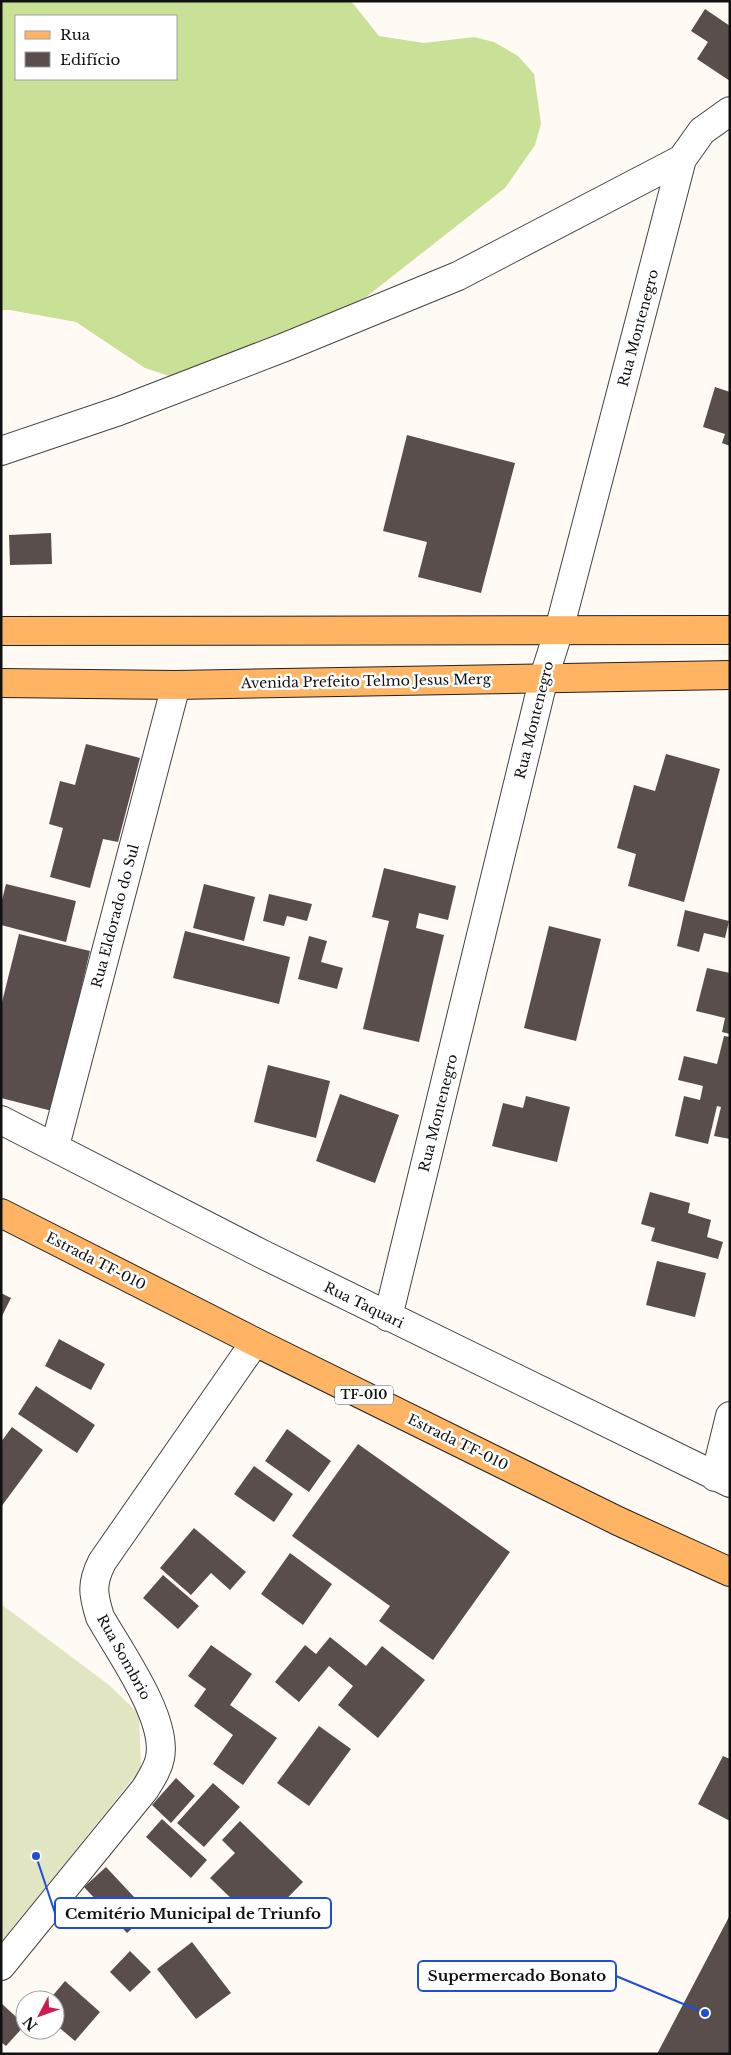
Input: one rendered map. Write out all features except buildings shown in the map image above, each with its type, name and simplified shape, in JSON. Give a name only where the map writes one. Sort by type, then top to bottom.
[{"type":"main road","points":[[1,631],[730,630]]},
{"type":"main road","name":"Avenida Prefeito Telmo Jesus Merg","points":[[1,683],[176,685],[730,675]]},
{"type":"main road","name":"Estrada TF-010","points":[[1,1213],[255,1342],[618,1521],[730,1572]]},
{"type":"street","name":"Rua Montenegro","points":[[388,1317],[544,678],[559,630],[682,159],[702,131],[730,110]]},
{"type":"street","points":[[1,451],[119,411],[285,347],[458,276],[682,159]]},
{"type":"street","name":"Rua Eldorado do Sul","points":[[55,1146],[176,685]]},
{"type":"street","name":"Rua Taquari","points":[[1,1120],[388,1317],[723,1480]]},
{"type":"street","name":"Rua Sombrio","points":[[1,1966],[145,1789],[154,1774],[160,1757],[158,1722],[100,1617],[94,1598],[94,1578],[102,1562],[255,1342]]},
{"type":"street","points":[[723,1480],[730,1416]]},
{"type":"green space","points":[[1,1],[351,1],[379,36],[424,43],[474,37],[494,42],[518,56],[534,74],[541,124],[535,145],[505,188],[287,359],[190,383],[145,368],[76,322],[1,310]]},
{"type":"green space","points":[[1,1604],[109,1685],[139,1714],[141,1768],[1,1944]]},
{"type":"place","name":"Cemitério Municipal de Triunfo","points":[[36,1856]]},
{"type":"place","name":"Supermercado Bonato","points":[[705,2013]]}]
